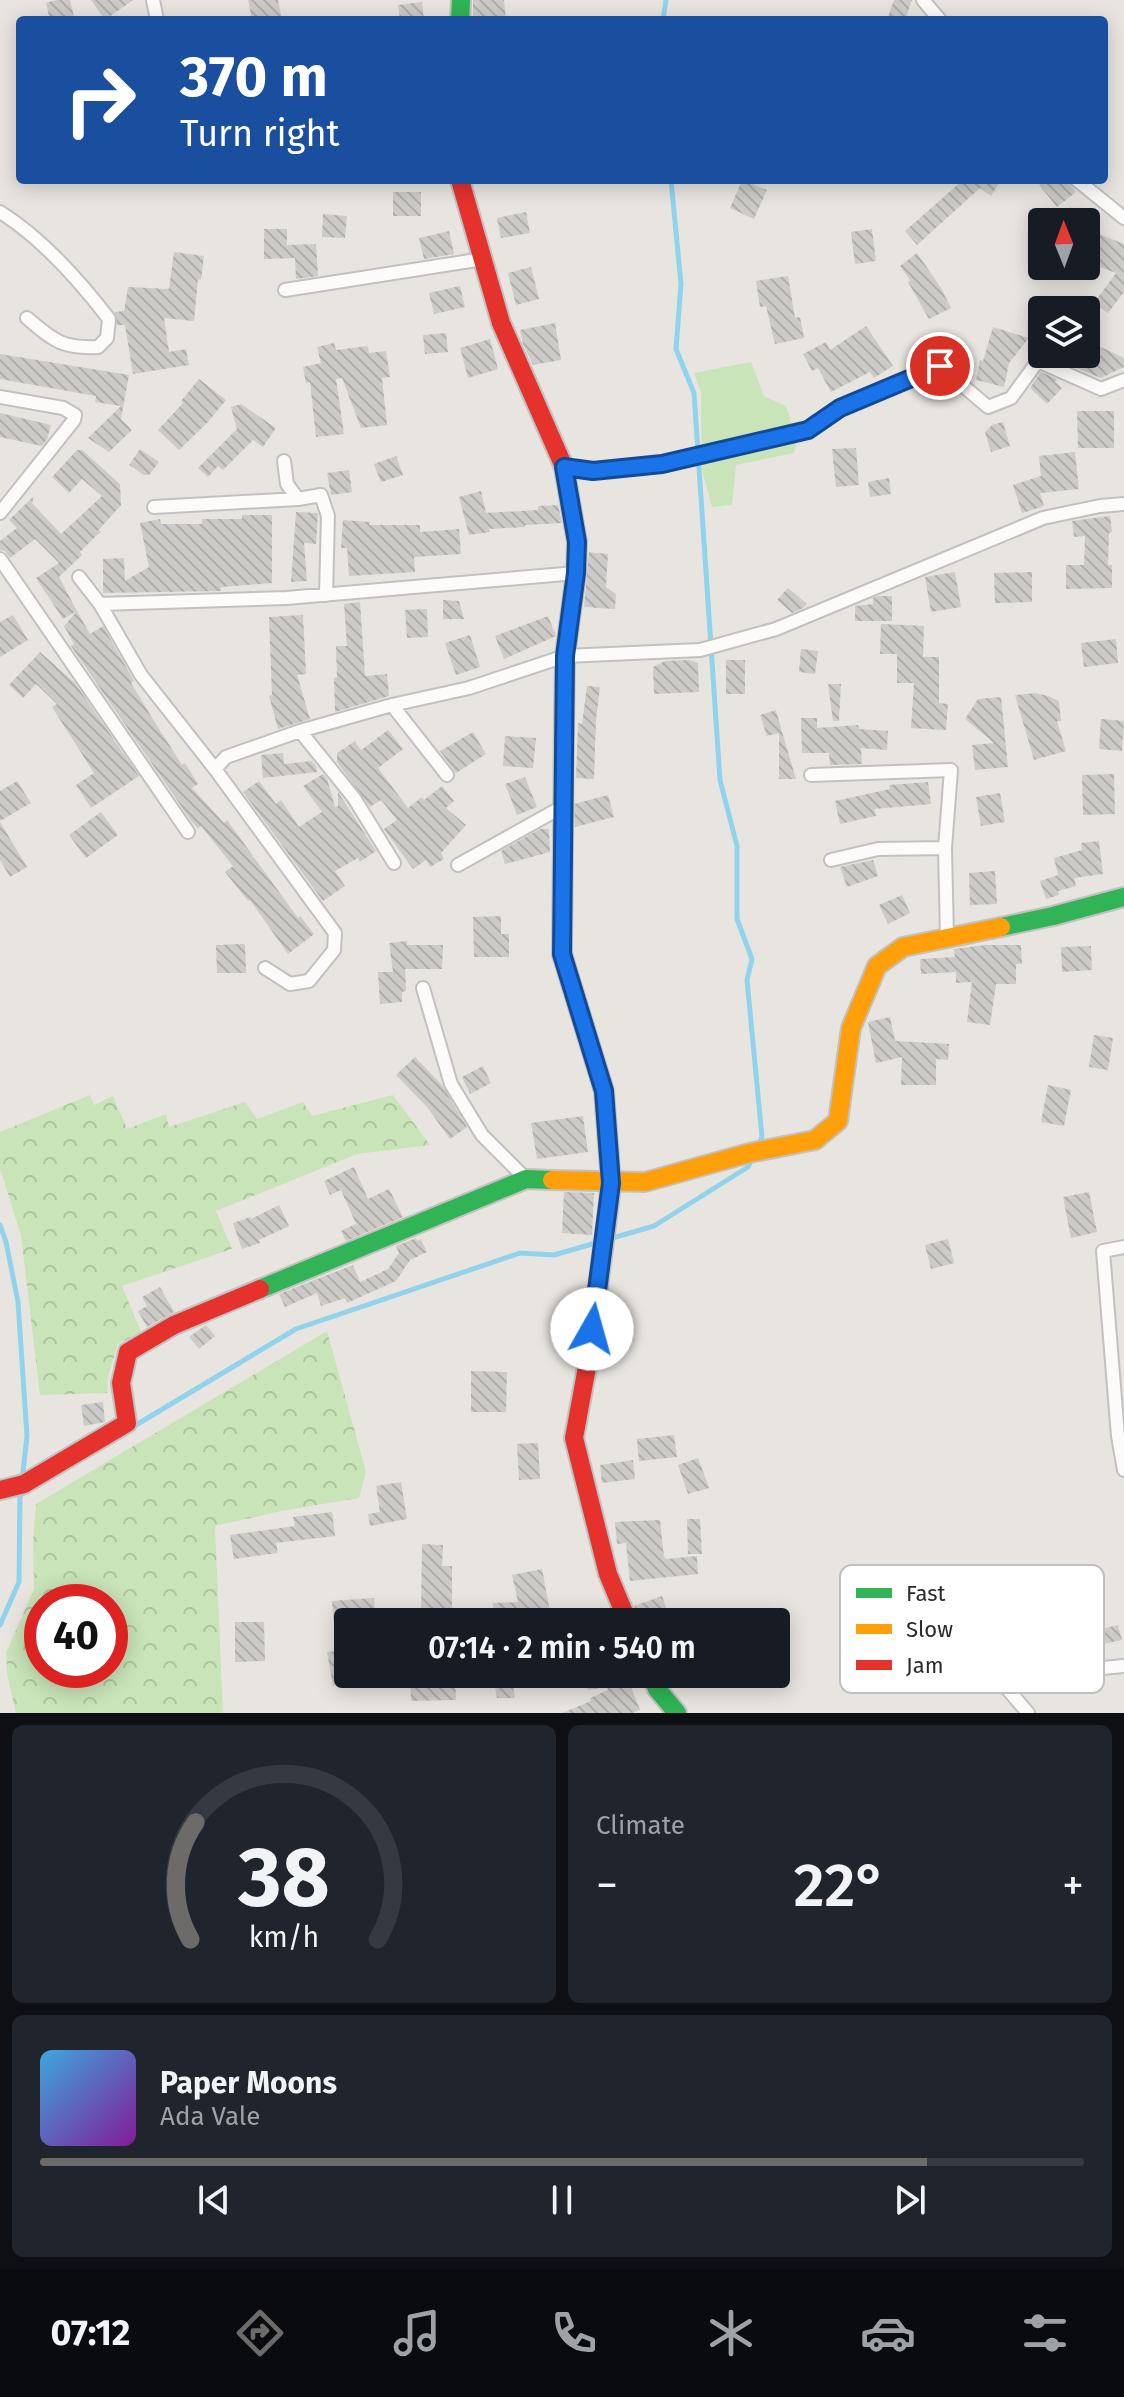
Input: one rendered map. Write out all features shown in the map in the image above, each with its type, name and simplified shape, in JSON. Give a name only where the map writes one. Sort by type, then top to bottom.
[{"type":"street","points":[[923,0],[937,16]]},
{"type":"street","points":[[461,184],[501,323],[564,467],[577,542],[565,656],[562,954],[604,1091],[611,1183],[589,1356],[574,1438],[608,1574],[622,1608]]},
{"type":"street","points":[[1082,184],[1124,218]]},
{"type":"street","points":[[0,212],[20,224],[87,290],[109,319],[107,338],[98,347],[75,349],[55,342],[27,318]]},
{"type":"street","points":[[285,290],[483,259]]},
{"type":"street","points":[[564,467],[593,471],[662,464],[808,430],[840,408],[940,366],[988,407],[1011,398],[1038,361],[1101,389],[1124,380]]},
{"type":"street","points":[[0,397],[63,408],[75,415],[0,513]]},
{"type":"street","points":[[284,461],[287,484],[298,499]]},
{"type":"street","points":[[154,507],[321,495],[328,516],[326,595]]},
{"type":"street","points":[[215,769],[226,757],[300,731],[392,705],[469,688],[565,656],[700,650],[776,629],[1043,518],[1124,504]]},
{"type":"street","points":[[0,559],[188,832]]},
{"type":"street","points":[[100,604],[326,595],[576,573]]},
{"type":"street","points":[[79,577],[100,604],[141,675],[215,769],[335,933],[334,950],[309,981],[290,984],[265,968]]},
{"type":"street","points":[[392,705],[447,775]]},
{"type":"street","points":[[300,731],[354,798],[394,863]]},
{"type":"street","points":[[811,775],[951,770],[945,848],[947,938]]},
{"type":"street","points":[[458,865],[562,807]]},
{"type":"street","points":[[831,860],[878,849],[945,848]]},
{"type":"street","points":[[0,1490],[21,1484],[127,1423],[121,1383],[128,1352],[174,1325],[526,1179],[645,1182],[755,1152],[815,1140],[838,1121],[851,1028],[877,966],[903,947],[1053,916],[1124,897]]},
{"type":"street","points":[[423,988],[451,1084],[482,1135],[526,1179]]},
{"type":"street","points":[[1124,1247],[1103,1251],[1118,1436],[1124,1470]]},
{"type":"street","points":[[1104,1668],[1124,1666]]},
{"type":"street","points":[[657,1688],[677,1713]]},
{"type":"street","points":[[1011,1693],[1028,1713]]},
{"type":"green space","points":[[751,362],[764,396],[786,406],[797,441],[794,453],[736,465],[732,505],[712,507],[702,470],[701,393],[694,373]]},
{"type":"green space","points":[[90,1095],[94,1105],[113,1096],[127,1129],[166,1114],[169,1127],[245,1102],[257,1119],[303,1102],[312,1116],[393,1095],[430,1145],[357,1154],[216,1211],[232,1249],[122,1286],[141,1332],[118,1344],[108,1377],[107,1393],[40,1395],[21,1236],[0,1168],[0,1132]]},
{"type":"green space","points":[[327,1331],[366,1472],[359,1498],[215,1526],[223,1713],[16,1713],[7,1674],[6,1653],[24,1612],[24,1688],[128,1688],[128,1584],[34,1584],[36,1504]]},
{"type":"building","points":[[70,0],[74,16],[49,16],[46,3]]},
{"type":"building","points":[[91,0],[133,0],[111,16],[102,16]]},
{"type":"building","points":[[248,0],[278,0],[281,16],[251,16]]},
{"type":"building","points":[[473,0],[504,0],[506,16],[473,16]]},
{"type":"building","points":[[894,0],[912,0],[906,16],[888,16]]},
{"type":"building","points":[[422,2],[424,16],[399,16],[398,5]]},
{"type":"building","points":[[740,184],[752,184],[767,190],[754,219],[730,208]]},
{"type":"building","points":[[958,184],[998,184],[991,196],[980,188],[917,245],[905,231]]},
{"type":"building","points":[[1069,184],[1076,192],[1057,207],[1039,185]]},
{"type":"building","points":[[393,192],[421,192],[421,216],[393,216]]},
{"type":"building","points":[[526,212],[530,233],[501,238],[497,218]]},
{"type":"building","points":[[323,214],[347,216],[345,238],[322,237]]},
{"type":"building","points":[[264,229],[287,229],[287,245],[316,244],[318,276],[296,279],[295,258],[264,259]]},
{"type":"building","points":[[872,229],[876,261],[855,264],[851,232]]},
{"type":"building","points":[[449,231],[454,254],[424,259],[419,238]]},
{"type":"building","points":[[1100,235],[1124,244],[1124,292],[1108,313],[1100,307],[1099,296],[1116,273],[1100,267]]},
{"type":"building","points":[[174,252],[204,256],[201,280],[198,279],[194,321],[164,318],[169,352],[186,349],[189,365],[133,374],[125,325],[117,325],[115,312],[124,311],[128,287],[169,289]]},
{"type":"building","points":[[917,253],[951,308],[929,319],[900,266]]},
{"type":"building","points":[[531,267],[539,299],[516,305],[508,273]]},
{"type":"building","points":[[788,276],[795,318],[800,317],[804,338],[775,344],[766,306],[760,307],[756,281]]},
{"type":"building","points":[[460,286],[465,307],[434,314],[429,293]]},
{"type":"building","points":[[555,323],[561,360],[533,365],[520,330]]},
{"type":"building","points":[[866,326],[893,366],[874,378],[870,372],[831,392],[818,368],[812,371],[803,354],[826,342],[830,350]]},
{"type":"building","points":[[993,327],[1028,338],[1009,363],[1004,387],[976,380],[980,360],[983,361]]},
{"type":"building","points":[[446,333],[448,352],[425,354],[423,335]]},
{"type":"building","points":[[490,339],[498,369],[468,378],[460,348]]},
{"type":"building","points":[[334,343],[336,350],[368,346],[369,353],[386,351],[390,377],[382,378],[387,425],[361,428],[342,378],[336,379],[344,434],[316,437],[310,382],[306,383],[303,367],[321,363],[317,347]]},
{"type":"building","points":[[1100,347],[1124,358],[1124,367],[1101,378],[1077,368],[1100,368]]},
{"type":"building","points":[[0,354],[129,375],[121,419],[132,430],[109,452],[88,438],[121,406],[95,402],[96,396],[0,379]]},
{"type":"building","points":[[1041,372],[1057,379],[1055,382],[1062,388],[1047,404],[1030,388]]},
{"type":"building","points":[[199,379],[226,400],[179,450],[158,430],[183,403],[181,401]]},
{"type":"building","points":[[241,404],[276,428],[263,447],[253,440],[223,470],[218,466],[208,477],[198,468],[237,429],[231,407]]},
{"type":"building","points":[[1077,411],[1114,411],[1114,448],[1078,448]]},
{"type":"building","points":[[0,413],[51,425],[47,439],[42,446],[0,437]]},
{"type":"building","points":[[1003,422],[1010,446],[991,452],[985,432],[992,425]]},
{"type":"building","points":[[856,448],[859,485],[836,487],[832,449]]},
{"type":"building","points":[[140,449],[159,462],[149,475],[129,465]]},
{"type":"building","points":[[77,450],[82,450],[120,484],[121,505],[80,552],[82,555],[59,577],[77,611],[63,619],[36,578],[59,563],[35,539],[10,558],[0,550],[0,541],[17,528],[9,520],[34,496],[32,503],[61,534],[102,496],[82,479],[69,493],[52,477]]},
{"type":"building","points":[[1075,452],[1079,489],[1040,493],[1044,506],[1022,513],[1013,485],[1041,476],[1039,456]]},
{"type":"building","points":[[396,456],[403,475],[381,482],[374,464]]},
{"type":"building","points":[[349,470],[352,492],[331,495],[327,473]]},
{"type":"building","points":[[889,478],[891,494],[870,497],[868,482]]},
{"type":"building","points":[[481,491],[486,513],[538,510],[538,506],[558,505],[562,523],[489,529],[490,532],[469,535],[459,497]]},
{"type":"building","points":[[296,512],[318,513],[316,544],[304,543],[307,581],[291,582]]},
{"type":"building","points":[[242,515],[272,515],[272,583],[221,587],[221,591],[103,593],[103,559],[124,558],[125,581],[149,567],[140,523],[160,519],[161,524],[202,524],[202,519],[242,519]]},
{"type":"building","points":[[1110,516],[1112,532],[1109,533],[1108,565],[1112,565],[1112,588],[1066,589],[1066,565],[1084,565],[1085,536],[1074,537],[1072,521]]},
{"type":"building","points":[[343,520],[370,522],[369,525],[420,525],[420,532],[459,529],[461,554],[414,557],[415,572],[349,576],[347,548],[341,548]]},
{"type":"building","points":[[589,552],[608,554],[606,587],[616,594],[615,609],[584,607]]},
{"type":"building","points":[[955,572],[961,607],[931,612],[925,577]]},
{"type":"building","points":[[1032,572],[1032,602],[995,603],[994,573]]},
{"type":"building","points":[[788,588],[807,604],[792,613],[777,600]]},
{"type":"building","points":[[892,596],[892,621],[855,621],[855,606],[873,604],[873,598]]},
{"type":"building","points":[[443,600],[459,601],[464,619],[443,619]]},
{"type":"building","points":[[360,602],[365,676],[387,674],[389,696],[335,712],[336,646],[347,646],[344,604]]},
{"type":"building","points":[[427,609],[428,637],[407,638],[405,610]]},
{"type":"building","points":[[77,611],[90,634],[103,626],[134,681],[131,683],[182,765],[185,763],[198,784],[192,788],[224,823],[227,820],[298,918],[300,916],[314,934],[288,954],[250,900],[225,872],[233,866],[201,826],[198,828],[192,822],[71,646],[74,644],[64,626]]},
{"type":"building","points":[[13,615],[28,640],[0,657],[0,622]]},
{"type":"building","points":[[303,615],[306,674],[297,675],[310,719],[278,729],[269,696],[272,695],[269,617]]},
{"type":"building","points":[[548,616],[556,636],[504,659],[495,636]]},
{"type":"building","points":[[881,624],[924,626],[923,657],[939,657],[939,703],[948,704],[946,730],[911,728],[914,683],[897,683],[897,654],[880,654]]},
{"type":"building","points":[[470,635],[480,667],[456,675],[445,643]]},
{"type":"building","points":[[1116,639],[1118,663],[1084,667],[1081,643]]},
{"type":"building","points":[[801,649],[818,651],[815,674],[799,672]]},
{"type":"building","points":[[40,652],[75,683],[139,776],[91,808],[76,785],[94,773],[52,707],[57,704],[36,684],[23,698],[9,685]]},
{"type":"building","points":[[689,660],[698,663],[699,692],[654,694],[653,667],[665,661]]},
{"type":"building","points":[[726,660],[745,660],[745,694],[726,694]]},
{"type":"building","points":[[828,684],[841,684],[839,721],[833,721]]},
{"type":"building","points":[[587,686],[600,687],[594,779],[576,778],[578,723],[582,724]]},
{"type":"building","points":[[1035,693],[1059,701],[1061,721],[1057,721],[1066,751],[1034,760],[1015,695]]},
{"type":"building","points":[[1001,697],[1008,767],[975,770],[972,745],[994,743],[965,719],[978,699]]},
{"type":"building","points":[[776,710],[796,779],[779,779],[779,733],[767,736],[760,715]]},
{"type":"building","points":[[801,718],[817,718],[817,728],[858,725],[859,729],[888,731],[887,750],[861,748],[862,764],[830,765],[829,753],[802,753]]},
{"type":"building","points":[[1101,719],[1124,721],[1122,751],[1099,749]]},
{"type":"building","points":[[388,730],[403,749],[378,768],[408,808],[442,786],[454,801],[446,808],[466,825],[441,853],[444,859],[430,867],[426,860],[413,869],[384,829],[397,820],[381,800],[370,807],[337,762],[337,753],[355,741],[361,750]]},
{"type":"building","points":[[473,732],[486,754],[456,773],[440,751]]},
{"type":"building","points":[[505,736],[536,738],[533,768],[503,766]]},
{"type":"building","points":[[283,753],[284,764],[312,761],[317,772],[263,778],[261,755]]},
{"type":"building","points":[[323,774],[335,807],[338,806],[338,792],[376,851],[360,862],[358,858],[335,871],[345,886],[323,901],[243,792],[259,781],[276,804],[281,800],[299,827],[322,812],[303,786]]},
{"type":"building","points":[[1114,774],[1115,814],[1083,815],[1082,775]]},
{"type":"building","points":[[525,777],[537,807],[517,815],[505,784]]},
{"type":"building","points":[[17,781],[31,803],[0,821],[0,791]]},
{"type":"building","points":[[928,782],[931,804],[874,809],[876,816],[840,824],[835,801],[890,789],[889,785]]},
{"type":"building","points":[[1000,793],[1005,822],[981,826],[976,797]]},
{"type":"building","points":[[608,795],[614,817],[575,827],[574,804]]},
{"type":"building","points":[[101,812],[118,835],[86,858],[69,835]]},
{"type":"building","points":[[0,822],[27,867],[10,877],[0,860]]},
{"type":"building","points":[[540,829],[549,829],[550,852],[505,864],[501,851]]},
{"type":"building","points":[[1099,841],[1103,874],[1074,878],[1076,886],[1058,891],[1059,895],[1046,899],[1040,881],[1058,875],[1054,858],[1082,850],[1081,843]]},
{"type":"building","points":[[873,860],[878,876],[847,887],[840,867]]},
{"type":"building","points":[[995,871],[997,904],[970,905],[969,873]]},
{"type":"building","points":[[902,895],[910,913],[888,924],[879,905]]},
{"type":"building","points":[[501,916],[501,934],[509,934],[509,957],[474,957],[473,917]]},
{"type":"building","points":[[407,941],[407,945],[443,945],[442,969],[405,969],[406,991],[402,992],[402,1002],[380,1004],[378,972],[393,972],[389,943]]},
{"type":"building","points":[[245,944],[246,973],[217,973],[216,945]]},
{"type":"building","points":[[1021,945],[1022,964],[1016,964],[1016,984],[996,984],[990,1025],[967,1022],[972,982],[956,983],[956,972],[921,974],[920,959],[955,957],[954,949]]},
{"type":"building","points":[[1091,946],[1092,970],[1062,972],[1061,947]]},
{"type":"building","points":[[890,1017],[895,1041],[949,1044],[948,1060],[936,1059],[936,1085],[901,1085],[902,1057],[876,1063],[868,1022]]},
{"type":"building","points":[[1094,1035],[1113,1038],[1108,1070],[1089,1067]]},
{"type":"building","points":[[415,1057],[442,1085],[467,1127],[450,1139],[427,1107],[396,1075]]},
{"type":"building","points":[[483,1066],[491,1083],[470,1094],[462,1077]]},
{"type":"building","points":[[1048,1085],[1071,1090],[1064,1126],[1041,1122]]},
{"type":"building","points":[[583,1116],[588,1152],[537,1159],[531,1123]]},
{"type":"building","points":[[354,1167],[368,1199],[389,1189],[403,1217],[346,1241],[341,1231],[356,1224],[341,1190],[330,1195],[324,1181]]},
{"type":"building","points":[[564,1192],[594,1193],[592,1235],[562,1233]]},
{"type":"building","points":[[1089,1192],[1097,1232],[1071,1238],[1063,1197]]},
{"type":"building","points":[[279,1205],[289,1226],[259,1240],[260,1243],[242,1249],[233,1223],[251,1219]]},
{"type":"building","points":[[416,1238],[417,1241],[421,1239],[427,1252],[410,1260],[396,1281],[347,1303],[345,1298],[321,1306],[317,1293],[285,1307],[279,1294],[353,1265],[360,1282],[388,1269],[399,1253],[396,1246]]},
{"type":"building","points":[[948,1239],[954,1263],[931,1269],[925,1245]]},
{"type":"building","points":[[160,1287],[174,1312],[147,1327],[138,1311],[147,1306],[142,1297]]},
{"type":"building","points":[[206,1325],[215,1336],[199,1349],[189,1337]]},
{"type":"building","points":[[471,1371],[507,1372],[506,1412],[471,1412]]},
{"type":"building","points":[[103,1402],[105,1422],[84,1426],[81,1405]]},
{"type":"building","points":[[674,1435],[677,1457],[639,1461],[637,1439]]},
{"type":"building","points":[[538,1443],[540,1479],[519,1480],[517,1444]]},
{"type":"building","points":[[698,1458],[709,1488],[688,1494],[678,1465]]},
{"type":"building","points":[[633,1460],[635,1479],[602,1483],[600,1465]]},
{"type":"building","points":[[401,1482],[407,1519],[370,1526],[368,1514],[380,1512],[376,1486]]},
{"type":"building","points":[[332,1512],[335,1536],[276,1543],[278,1553],[234,1559],[230,1535],[295,1526],[293,1517]]},
{"type":"building","points":[[687,1519],[700,1519],[702,1554],[688,1554]]},
{"type":"building","points":[[660,1520],[664,1557],[697,1556],[698,1574],[630,1581],[626,1543],[617,1544],[615,1522]]},
{"type":"building","points":[[422,1544],[443,1545],[442,1566],[452,1566],[452,1608],[421,1608]]},
{"type":"building","points":[[542,1569],[549,1608],[493,1608],[493,1603],[518,1602],[512,1575]]},
{"type":"building","points":[[662,1596],[666,1608],[635,1608]]},
{"type":"building","points":[[374,1598],[375,1608],[334,1608],[334,1626],[332,1601]]},
{"type":"building","points":[[235,1622],[264,1622],[265,1661],[235,1662]]},
{"type":"building","points":[[1118,1625],[1122,1640],[1104,1644],[1104,1628]]},
{"type":"building","points":[[334,1651],[333,1686],[327,1652]]},
{"type":"building","points":[[411,1688],[456,1688],[456,1700],[411,1701]]},
{"type":"building","points":[[495,1688],[513,1688],[515,1698],[497,1698]]},
{"type":"building","points":[[631,1688],[640,1710],[632,1713],[562,1713],[591,1701],[590,1698],[608,1690]]},
{"type":"waterway","points":[[664,16],[666,0]]},
{"type":"waterway","points":[[671,184],[681,284],[676,349],[694,393],[720,780],[737,846],[737,919],[752,959],[747,980],[762,1137],[757,1147]]},
{"type":"waterway","points":[[609,1239],[654,1226],[748,1167],[753,1156]]},
{"type":"waterway","points":[[0,1225],[18,1302],[27,1436],[22,1481]]},
{"type":"waterway","points":[[131,1428],[296,1329],[520,1253],[554,1255],[599,1242]]},
{"type":"waterway","points":[[0,1625],[19,1582],[20,1495],[27,1491]]},
{"type":"traffic: fast","points":[[460,16],[461,0]]},
{"type":"traffic: fast","points":[[564,720],[562,954],[604,1091],[611,1183],[609,1202]]},
{"type":"traffic: fast","points":[[1001,927],[1124,897]]},
{"type":"traffic: fast","points":[[260,1289],[526,1179],[552,1180]]},
{"type":"traffic: fast","points":[[657,1688],[677,1713]]},
{"type":"traffic: slow","points":[[552,1180],[645,1182],[749,1153],[815,1140],[838,1121],[851,1028],[877,966],[903,947],[1001,927]]},
{"type":"traffic: jam","points":[[461,184],[501,323],[564,467],[577,542],[565,656],[564,720]]},
{"type":"traffic: jam","points":[[609,1202],[589,1356],[574,1438],[608,1574],[622,1608]]},
{"type":"traffic: jam","points":[[0,1490],[24,1484],[127,1423],[121,1383],[128,1352],[174,1325],[260,1289]]},
{"type":"route","points":[[592,1329],[611,1183],[604,1091],[562,954],[565,656],[577,542],[564,467],[593,471],[662,464],[808,430],[840,408],[940,366]]}]
